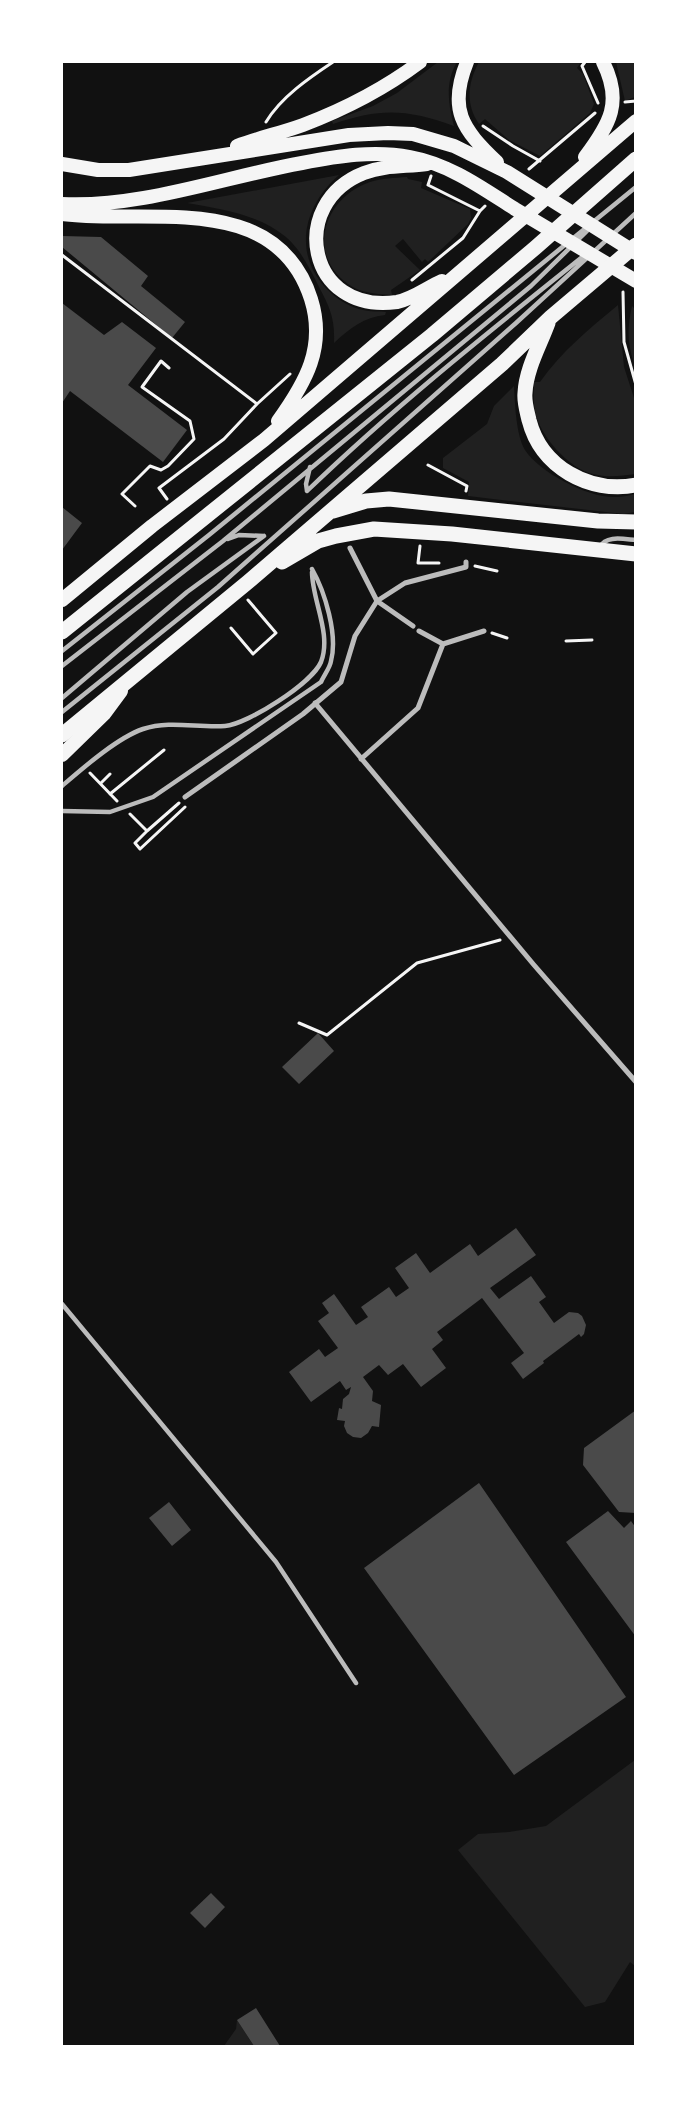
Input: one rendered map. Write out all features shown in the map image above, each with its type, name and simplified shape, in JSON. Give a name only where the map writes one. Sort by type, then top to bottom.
[{"type":"highway","points":[[62,632],[432,335],[636,159]]},
{"type":"highway","points":[[62,735],[248,582],[502,364],[551,317],[636,245]]},
{"type":"highway","points":[[551,317],[526,382],[526,406],[532,432],[543,452],[555,464],[584,482],[621,488],[636,485]]},
{"type":"highway","points":[[328,512],[366,501],[389,499],[598,521],[636,522]]},
{"type":"highway","points":[[248,582],[318,541],[374,529],[452,534],[636,554]]},
{"type":"main road","points":[[207,158],[303,125],[365,98],[420,62]]},
{"type":"main road","points":[[467,62],[459,81],[457,99],[462,118],[470,134],[507,172]]},
{"type":"main road","points":[[570,178],[601,137],[611,117],[614,97],[610,75],[603,62]]},
{"type":"main road","points":[[62,600],[152,526],[264,440],[636,121]]},
{"type":"main road","points":[[62,164],[98,170],[129,170],[331,137],[388,133],[413,134],[434,139],[507,172],[636,253]]},
{"type":"main road","points":[[62,204],[96,203],[148,196],[342,156],[386,153],[435,164],[466,178],[489,198],[636,281]]},
{"type":"main road","points":[[435,164],[387,166],[363,173],[344,184],[326,204],[319,222],[316,255],[332,283],[342,292],[359,300],[377,303],[399,302],[458,274]]},
{"type":"main road","points":[[62,214],[102,217],[195,217],[237,227],[267,241],[283,252],[298,268],[306,285],[317,326],[316,346],[311,364],[295,397],[264,440]]},
{"type":"main road","points":[[62,755],[104,714],[132,677]]},
{"type":"street","points":[[350,548],[377,601],[413,626]]},
{"type":"street","points":[[185,797],[341,682],[355,636],[377,601],[405,583],[466,567],[466,562]]},
{"type":"street","points":[[419,631],[443,644],[484,631]]},
{"type":"street","points":[[361,759],[418,708],[443,644]]},
{"type":"street","points":[[315,703],[636,1082]]},
{"type":"lane","points":[[62,651],[218,528],[636,187]]},
{"type":"lane","points":[[62,666],[223,541],[531,286],[609,210]]},
{"type":"lane","points":[[62,712],[218,587],[498,339],[636,213]]},
{"type":"lane","points":[[310,467],[306,483],[307,491],[474,344],[628,220]]},
{"type":"lane","points":[[62,698],[186,592],[264,536],[239,535],[223,541]]},
{"type":"lane","points":[[598,551],[602,543],[609,539],[636,540]]},
{"type":"lane","points":[[62,786],[99,755],[142,730],[166,724],[226,726],[237,723],[257,713],[312,675],[321,661],[324,641],[312,581],[312,569],[321,585],[334,641],[331,663],[321,682],[153,797],[110,812],[62,811]]},
{"type":"lane","points":[[62,1304],[276,1562],[356,1683]]},
{"type":"path","points":[[255,140],[271,113],[284,100],[333,62]]},
{"type":"path","points":[[523,174],[600,108],[582,66],[585,62]]},
{"type":"path","points":[[482,125],[540,161]]},
{"type":"path","points":[[428,184],[480,211]]},
{"type":"path","points":[[399,302],[397,290],[438,260],[463,238],[489,198]]},
{"type":"path","points":[[62,255],[256,404]]},
{"type":"path","points":[[623,292],[624,342],[636,385]]},
{"type":"path","points":[[135,506],[122,494],[150,465],[161,470],[168,466],[194,439],[190,421],[142,387],[160,361],[170,368]]},
{"type":"path","points":[[159,488],[224,439],[256,404],[304,362],[311,364]]},
{"type":"path","points":[[429,465],[467,486],[466,491]]},
{"type":"path","points":[[466,562],[497,571]]},
{"type":"path","points":[[231,628],[254,654],[276,633],[264,618]]},
{"type":"path","points":[[484,631],[507,638]]},
{"type":"path","points":[[566,641],[592,640]]},
{"type":"path","points":[[110,794],[164,750]]},
{"type":"path","points":[[84,768],[118,801]]},
{"type":"path","points":[[100,784],[110,774]]},
{"type":"path","points":[[185,797],[189,804],[140,849],[135,843],[185,797]]},
{"type":"path","points":[[125,809],[147,831]]},
{"type":"path","points":[[299,1023],[327,1035],[417,963],[511,937]]},
{"type":"shaded area","points":[[438,62],[457,62],[449,85],[450,110],[454,126],[422,116],[394,113],[365,115],[333,124],[332,121],[373,106],[397,93]]},
{"type":"shaded area","points":[[479,62],[581,62],[577,68],[583,74],[594,104],[590,113],[540,156],[509,140],[485,119],[479,124],[470,101],[470,85]]},
{"type":"shaded area","points":[[616,62],[635,62],[635,97],[625,101]]},
{"type":"shaded area","points":[[339,175],[326,188],[310,217],[306,232],[306,248],[310,263],[318,278],[341,301],[359,309],[386,312],[385,315],[357,324],[334,343],[333,320],[326,301],[305,260],[286,237],[264,223],[251,218],[226,210],[187,203]]},
{"type":"shaded area","points":[[407,177],[422,182],[421,188],[470,209],[471,218],[468,224],[428,262],[425,259],[422,262],[403,239],[395,246],[420,270],[391,290],[392,295],[353,287],[335,271],[327,257],[324,242],[326,227],[332,213],[354,189],[370,182]]},
{"type":"shaded area","points":[[618,305],[624,367],[635,401],[635,474],[604,476],[584,471],[556,450],[542,430],[535,411],[534,382],[540,382],[567,350]]},
{"type":"shaded area","points":[[632,306],[635,309],[635,366],[629,336]]},
{"type":"shaded area","points":[[514,386],[516,419],[520,436],[525,450],[532,459],[566,483],[593,494],[617,497],[635,494],[635,512],[623,514],[468,496],[469,482],[443,468],[443,458],[487,424],[494,406]]},
{"type":"shaded area","points":[[635,1760],[635,1966],[630,1962],[605,2002],[585,2007],[458,1850],[478,1834],[546,1826]]},
{"type":"shaded area","points":[[237,2020],[254,2046],[224,2046],[236,2029]]},
{"type":"building","points":[[62,236],[101,237],[148,276],[141,286],[185,322],[172,338],[62,247]]},
{"type":"building","points":[[62,303],[104,335],[122,322],[156,348],[128,385],[187,430],[163,462],[70,391],[62,403]]},
{"type":"building","points":[[62,507],[82,523],[62,550]]},
{"type":"building","points":[[318,1033],[334,1051],[299,1084],[282,1067]]},
{"type":"building","points":[[516,1228],[536,1255],[490,1288],[499,1299],[531,1276],[546,1297],[539,1302],[554,1323],[569,1312],[582,1316],[586,1325],[581,1337],[579,1334],[523,1379],[511,1363],[524,1353],[482,1298],[437,1332],[443,1340],[432,1349],[446,1368],[421,1387],[403,1364],[388,1375],[379,1365],[363,1377],[373,1391],[372,1401],[381,1405],[379,1427],[372,1426],[361,1438],[347,1433],[344,1426],[345,1421],[337,1420],[339,1408],[342,1409],[343,1399],[349,1394],[351,1387],[346,1390],[340,1381],[311,1402],[289,1372],[319,1349],[325,1357],[338,1348],[318,1321],[329,1313],[322,1303],[334,1294],[356,1325],[368,1317],[361,1307],[389,1287],[396,1297],[409,1288],[395,1268],[416,1253],[430,1273],[470,1244],[478,1256]]},
{"type":"building","points":[[636,1410],[636,1513],[619,1512],[583,1465],[584,1448]]},
{"type":"building","points":[[479,1483],[626,1697],[514,1775],[364,1568]]},
{"type":"building","points":[[169,1502],[191,1530],[172,1546],[149,1518]]},
{"type":"building","points":[[608,1511],[624,1528],[631,1521],[636,1528],[636,1637],[566,1542]]},
{"type":"building","points":[[211,1893],[225,1907],[205,1928],[190,1913]]},
{"type":"building","points":[[256,2008],[280,2046],[254,2046],[237,2020]]}]
